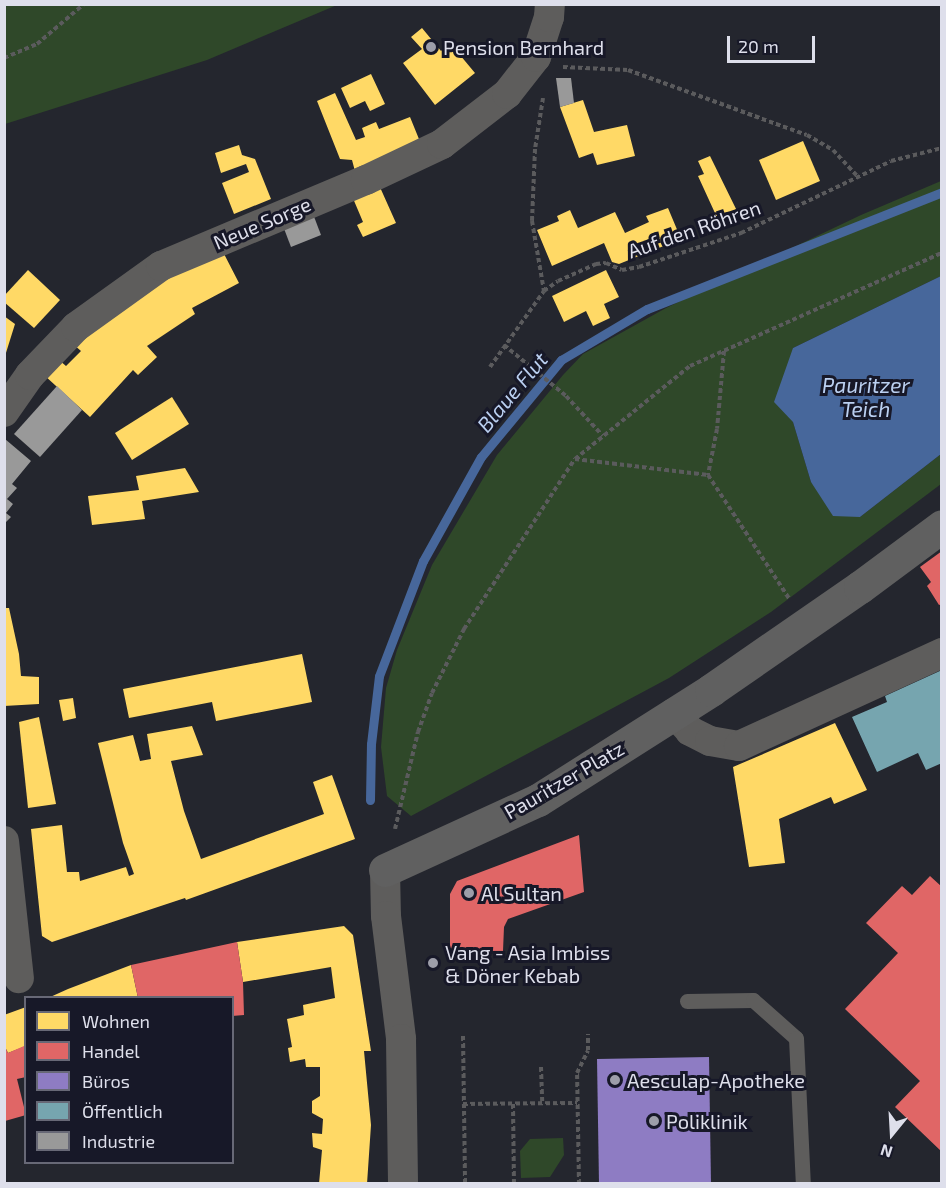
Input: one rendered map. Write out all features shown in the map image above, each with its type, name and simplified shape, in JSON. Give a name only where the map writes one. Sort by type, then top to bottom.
[{"type":"street","points":[[536,57],[549,17],[550,4]]},
{"type":"street","name":"Neue Sorge","points":[[4,412],[30,375],[76,327],[161,266],[366,180],[442,144],[507,94],[536,57]]},
{"type":"street","name":"Pauritzer Platz","points":[[385,870],[538,800],[674,713],[910,551],[942,526]]},
{"type":"street","points":[[674,713],[690,731],[710,741],[739,746],[942,653]]},
{"type":"street","points":[[4,841],[20,978]]},
{"type":"street","points":[[385,870],[386,916],[401,1039],[403,1184]]},
{"type":"lane","points":[[687,1001],[753,1000],[796,1038],[803,1184]]},
{"type":"path","points":[[4,58],[37,44],[84,4]]},
{"type":"path","points":[[536,57],[548,67],[628,70],[807,135],[833,150],[858,177]]},
{"type":"path","points":[[544,86],[535,149],[532,221],[544,291]]},
{"type":"path","name":"Auf den Röhren","points":[[490,367],[544,291],[558,281],[596,264],[606,263],[622,270],[639,267],[741,233],[891,161],[942,148]]},
{"type":"path","points":[[395,829],[418,732],[432,693],[464,628],[575,459],[690,366],[942,253]]},
{"type":"path","points":[[504,345],[566,396],[603,436]]},
{"type":"path","points":[[724,351],[717,429],[708,475],[792,603]]},
{"type":"path","points":[[575,459],[708,475]]},
{"type":"path","points":[[579,1184],[577,1073],[588,1050],[588,1034]]},
{"type":"path","points":[[463,1036],[465,1184]]},
{"type":"path","points":[[541,1067],[542,1103]]},
{"type":"path","points":[[464,1104],[577,1103]]},
{"type":"path","points":[[513,1104],[513,1184]]},
{"type":"green space","points":[[5,4],[337,5],[207,60],[5,124]]},
{"type":"green space","points":[[941,181],[941,276],[793,348],[793,422],[811,482],[860,517],[941,454],[941,484],[771,612],[669,678],[411,816],[387,796],[381,747],[386,688],[397,650],[432,565],[497,455],[563,375],[583,354],[666,308],[861,215]]},
{"type":"green space","points":[[563,1138],[564,1155],[550,1177],[521,1178],[520,1151],[530,1139]]},
{"type":"water","name":"Pauritzer Teich","points":[[941,276],[941,454],[860,517],[833,516],[811,482],[793,422],[774,402],[793,348]]},
{"type":"building: Wohnen","points":[[422,28],[441,51],[450,43],[475,73],[435,105],[403,63],[422,49],[411,37]]},
{"type":"building: Wohnen","points":[[371,74],[385,104],[370,111],[365,101],[350,108],[341,88]]},
{"type":"building: Wohnen","points":[[335,93],[356,140],[365,137],[362,128],[376,122],[379,129],[410,117],[421,144],[356,175],[352,160],[340,159],[317,101]]},
{"type":"building: Wohnen","points":[[583,100],[594,132],[627,125],[635,156],[597,165],[593,153],[579,158],[560,107]]},
{"type":"building: Wohnen","points":[[803,141],[820,181],[776,200],[759,160]]},
{"type":"building: Wohnen","points":[[239,145],[242,155],[255,159],[271,199],[234,214],[222,183],[249,172],[246,164],[221,173],[215,153]]},
{"type":"building: Wohnen","points":[[710,156],[739,215],[720,224],[698,176],[704,174],[698,161]]},
{"type":"building: Wohnen","points":[[379,185],[396,223],[363,237],[357,225],[363,222],[352,196]]},
{"type":"building: Wohnen","points":[[668,208],[681,239],[619,264],[612,262],[604,243],[552,266],[537,230],[559,221],[557,216],[570,210],[578,228],[615,212],[625,233],[649,222],[646,216]]},
{"type":"building: Wohnen","points":[[222,250],[239,283],[192,308],[195,314],[147,346],[157,357],[138,375],[133,370],[90,417],[44,375],[59,360],[66,366],[81,351],[73,344],[141,291]]},
{"type":"building: Wohnen","points":[[28,270],[60,300],[34,328],[4,302],[4,296]]},
{"type":"building: Wohnen","points":[[606,270],[619,297],[604,304],[610,318],[593,326],[586,311],[564,322],[552,296]]},
{"type":"building: Wohnen","points":[[4,316],[15,324],[5,356],[4,356]]},
{"type":"building: Wohnen","points":[[172,397],[189,424],[132,460],[115,433]]},
{"type":"building: Wohnen","points":[[185,468],[199,492],[142,501],[145,519],[92,525],[88,496],[139,490],[136,476]]},
{"type":"building: Wohnen","points":[[4,608],[9,608],[19,654],[21,676],[39,677],[39,704],[4,706]]},
{"type":"building: Wohnen","points":[[302,654],[312,702],[216,721],[212,702],[129,718],[123,689]]},
{"type":"building: Wohnen","points":[[73,698],[76,718],[63,721],[59,700]]},
{"type":"building: Wohnen","points":[[39,717],[56,804],[28,808],[19,722]]},
{"type":"building: Wohnen","points":[[835,723],[867,790],[834,804],[831,797],[779,819],[785,863],[749,867],[733,767]]},
{"type":"building: Wohnen","points":[[192,726],[203,755],[171,761],[184,811],[201,859],[324,814],[313,782],[332,775],[355,839],[186,900],[185,898],[52,942],[42,936],[31,829],[62,825],[67,872],[79,872],[80,881],[126,867],[129,876],[134,874],[123,843],[98,743],[133,735],[140,761],[151,759],[147,734]]},
{"type":"building: Wohnen","points":[[344,926],[353,935],[371,1051],[364,1051],[371,1125],[367,1184],[319,1184],[322,1150],[313,1147],[312,1133],[322,1134],[323,1119],[312,1113],[312,1101],[320,1096],[320,1067],[306,1067],[305,1059],[290,1062],[288,1048],[292,1047],[287,1019],[304,1015],[303,1005],[335,998],[331,967],[243,982],[237,942]]},
{"type":"building: Wohnen","points":[[131,965],[138,996],[52,996]]},
{"type":"building: Wohnen","points":[[24,1008],[24,1047],[8,1053],[4,1045],[4,1015]]},
{"type":"building: Handel","points":[[942,551],[942,604],[939,605],[927,586],[931,582],[920,567]]},
{"type":"building: Handel","points":[[579,835],[584,892],[508,919],[504,927],[503,951],[450,951],[450,894],[457,881]]},
{"type":"building: Handel","points":[[930,876],[942,887],[942,1152],[895,1107],[920,1081],[845,1009],[898,953],[866,923],[902,886],[912,895]]},
{"type":"building: Handel","points":[[237,942],[243,982],[244,1015],[234,1016],[234,996],[138,996],[131,965]]},
{"type":"building: Handel","points":[[4,1045],[8,1053],[24,1046],[24,1077],[17,1079],[24,1116],[5,1121]]},
{"type":"building: Büros","name":"Poliklinik","points":[[709,1057],[711,1184],[599,1184],[597,1059]]},
{"type":"building: Öffentlich","points":[[942,670],[942,763],[926,770],[918,753],[877,772],[852,717],[887,702],[885,696]]},
{"type":"building: Industrie","points":[[556,78],[571,78],[574,103],[560,107]]},
{"type":"building: Industrie","points":[[313,214],[321,235],[291,247],[283,226]]},
{"type":"building: Industrie","points":[[57,386],[82,410],[40,457],[14,434]]},
{"type":"building: Industrie","points":[[5,439],[31,461],[12,484],[17,488],[7,499],[13,504],[6,513],[11,517],[4,524]]},
{"type":"waterway","name":"Blaue Flut","points":[[370,800],[371,744],[379,676],[423,561],[481,457],[561,360],[647,309],[942,192]]},
{"type":"place","name":"Pension Bernhard","points":[[431,47]]},
{"type":"place","name":"Al Sultan","points":[[469,893]]},
{"type":"place","name":"Vang - Asia Imbiss & Döner Kebab","points":[[433,963]]},
{"type":"place","name":"Aesculap-Apotheke","points":[[615,1080]]},
{"type":"place","name":"Poliklinik","points":[[654,1121]]}]
